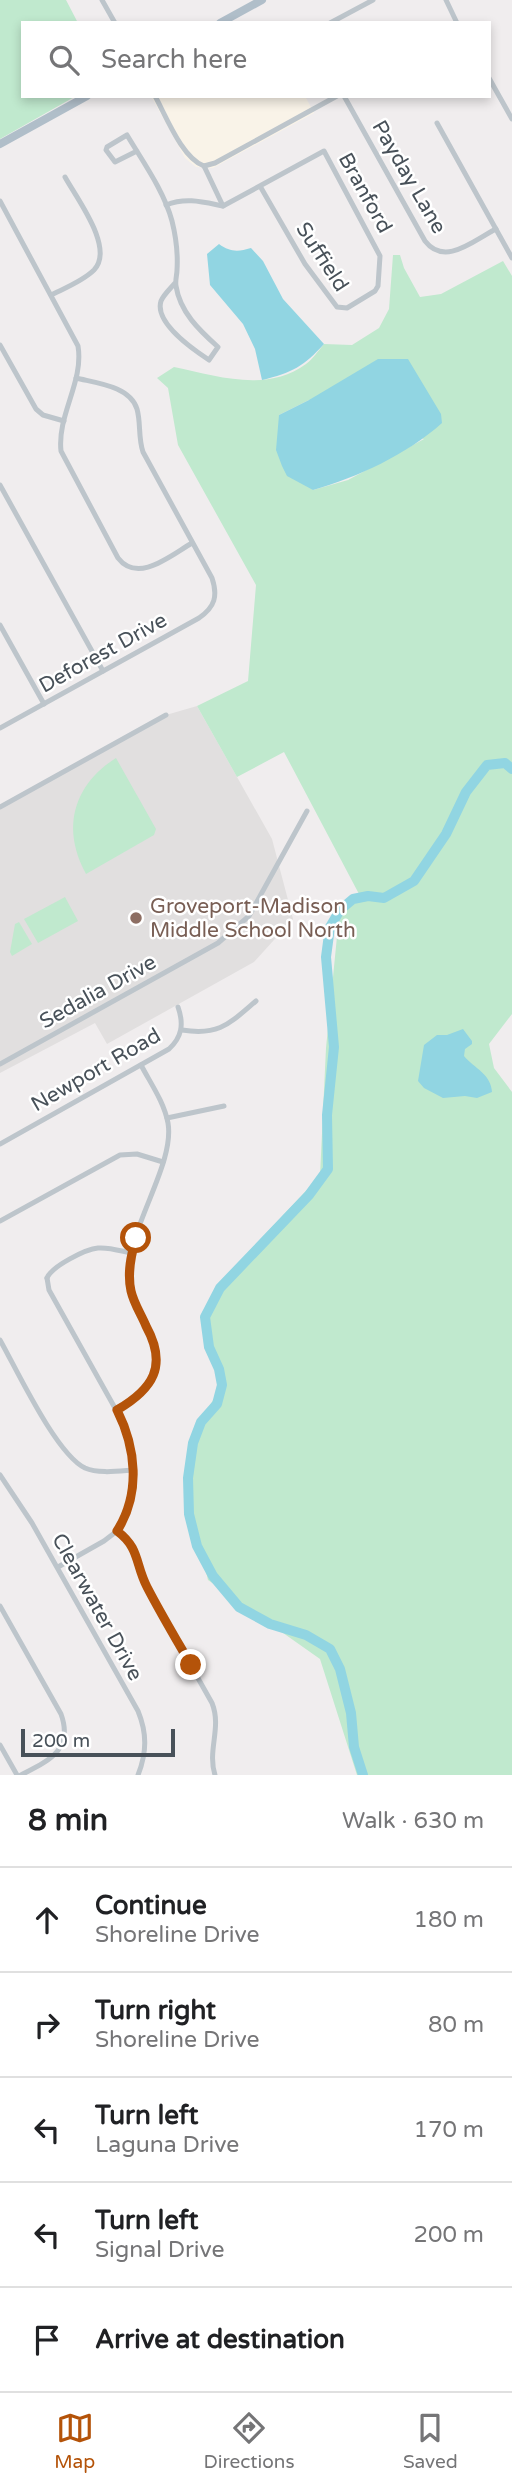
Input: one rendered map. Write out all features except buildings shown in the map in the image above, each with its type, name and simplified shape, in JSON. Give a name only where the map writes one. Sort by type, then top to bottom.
[{"type":"main road","points":[[224,21],[262,0]]},
{"type":"main road","points":[[0,144],[83,98]]},
{"type":"street","points":[[102,0],[114,21]]},
{"type":"street","points":[[334,21],[373,0]]},
{"type":"street","points":[[446,0],[456,21]]},
{"type":"street","points":[[491,81],[512,118]]},
{"type":"street","points":[[156,98],[187,153],[195,162],[204,166],[215,163],[333,98]]},
{"type":"street","name":"Payday Lane","points":[[345,98],[425,241],[433,250],[451,253],[496,229]]},
{"type":"street","points":[[437,123],[512,258]]},
{"type":"street","points":[[136,151],[115,162],[106,150],[127,135],[136,151],[166,205],[176,248],[175,283],[188,316],[218,347],[209,360],[174,334],[163,314],[162,299],[175,283]]},
{"type":"street","name":"Branford","points":[[261,186],[324,151],[379,250],[378,286],[375,291]]},
{"type":"street","points":[[204,166],[223,206]]},
{"type":"street","points":[[51,295],[91,273],[98,265],[101,255],[97,235],[65,177]]},
{"type":"street","points":[[166,205],[186,200],[223,206],[261,186]]},
{"type":"street","name":"Suffield","points":[[261,186],[305,264],[337,307],[347,308],[375,291]]},
{"type":"street","points":[[1,203],[78,346],[76,378],[60,442],[65,462],[118,558],[132,569],[150,567],[192,543],[143,452],[137,410],[130,397],[117,390],[76,378]]},
{"type":"street","points":[[0,345],[36,409],[43,415],[64,421]]},
{"type":"street","points":[[0,485],[103,671]]},
{"type":"street","name":"Deforest Drive","points":[[0,729],[199,618],[211,608],[216,593],[212,578],[192,543]]},
{"type":"street","points":[[0,625],[44,704]]},
{"type":"street","points":[[0,807],[166,715]]},
{"type":"street","name":"Sedalia Drive","points":[[0,1065],[218,943],[249,916],[307,811]]},
{"type":"street","points":[[181,1030],[218,1030],[256,1001]]},
{"type":"street","name":"Newport Road","points":[[0,1144],[173,1045],[181,1030],[182,1019],[178,1007]]},
{"type":"street","points":[[117,1410],[145,1390],[152,1379],[155,1366],[151,1336],[131,1291],[129,1271],[131,1253],[168,1143],[167,1118],[141,1065]]},
{"type":"street","points":[[167,1118],[224,1106]]},
{"type":"street","points":[[0,1221],[120,1155],[137,1154],[163,1162]]},
{"type":"street","points":[[58,1567],[117,1531],[128,1508],[134,1470],[128,1436],[117,1410],[49,1290],[47,1278],[53,1269],[91,1249],[102,1247],[131,1253]]},
{"type":"street","points":[[39,1275],[47,1278]]},
{"type":"street","points":[[0,1340],[53,1434],[75,1461],[92,1470],[134,1470]]},
{"type":"street","name":"Clearwater Drive","points":[[0,1475],[33,1523],[138,1711],[145,1735],[143,1761],[138,1775]]},
{"type":"street","points":[[117,1531],[127,1538],[136,1551],[146,1586],[212,1703],[217,1721],[212,1753],[215,1775]]},
{"type":"street","points":[[0,1606],[61,1714],[65,1733],[58,1750],[44,1762],[19,1775],[0,1745]]},
{"type":"shaded area","points":[[152,98],[306,98],[314,113],[213,168],[196,167],[185,158]]},
{"type":"shaded area","points":[[197,706],[272,839],[293,919],[254,962],[107,1044],[95,1023],[0,1073],[0,807],[166,715]]},
{"type":"green space","points":[[0,0],[66,0],[77,21],[21,21],[21,98],[72,98],[0,139]]},
{"type":"green space","points":[[393,255],[400,255],[420,297],[441,294],[503,261],[512,276],[512,1014],[489,1044],[494,1068],[512,1092],[512,1775],[357,1775],[320,1659],[208,1580],[189,1499],[196,1429],[222,1385],[205,1317],[225,1277],[320,1176],[326,1048],[340,906],[359,894],[284,752],[237,777],[197,706],[248,681],[256,585],[178,445],[168,388],[157,378],[174,367],[242,380],[275,378],[306,364],[324,344],[352,345],[379,328],[389,309]],"holes":[[[309,400],[424,439],[348,480],[313,490],[279,415]]]},
{"type":"green space","points":[[116,758],[156,829],[154,835],[86,874],[74,841],[76,809],[90,781]]},
{"type":"green space","points":[[65,897],[78,921],[38,943],[24,919]]},
{"type":"green space","points":[[19,922],[32,944],[12,956],[10,952],[15,924]]},
{"type":"water","points":[[219,244],[234,250],[251,248],[263,261],[283,299],[324,344],[304,363],[282,375],[262,380],[255,349],[243,324],[210,285],[207,254]]},
{"type":"water","points":[[378,359],[408,359],[441,414],[442,423],[397,455],[330,485],[313,490],[287,476],[276,450],[279,415]]},
{"type":"water","points":[[463,1029],[472,1041],[465,1049],[464,1056],[489,1080],[492,1092],[477,1098],[443,1098],[424,1088],[418,1081],[424,1045],[437,1035],[447,1035]]},
{"type":"waterway","points":[[363,1775],[354,1747],[351,1713],[340,1669],[330,1649],[306,1635],[270,1624],[239,1607],[213,1576],[197,1546],[189,1514],[188,1478],[193,1443],[201,1422],[217,1404],[222,1385],[219,1369],[209,1347],[205,1317],[220,1288],[309,1195],[328,1169],[327,1115],[334,1047],[326,957],[330,927],[340,910],[353,899],[368,896],[384,898],[414,881],[446,834],[466,792],[487,765],[505,763],[512,769]]},
{"type":"place","name":"Groveport-Madison Middle School North","points":[[136,918]]},
{"type":"route","points":[[136,1238],[129,1271],[131,1291],[151,1336],[156,1357],[149,1386],[141,1395],[117,1410],[128,1436],[134,1470],[128,1508],[117,1531],[127,1538],[136,1551],[146,1586],[191,1665]]}]
